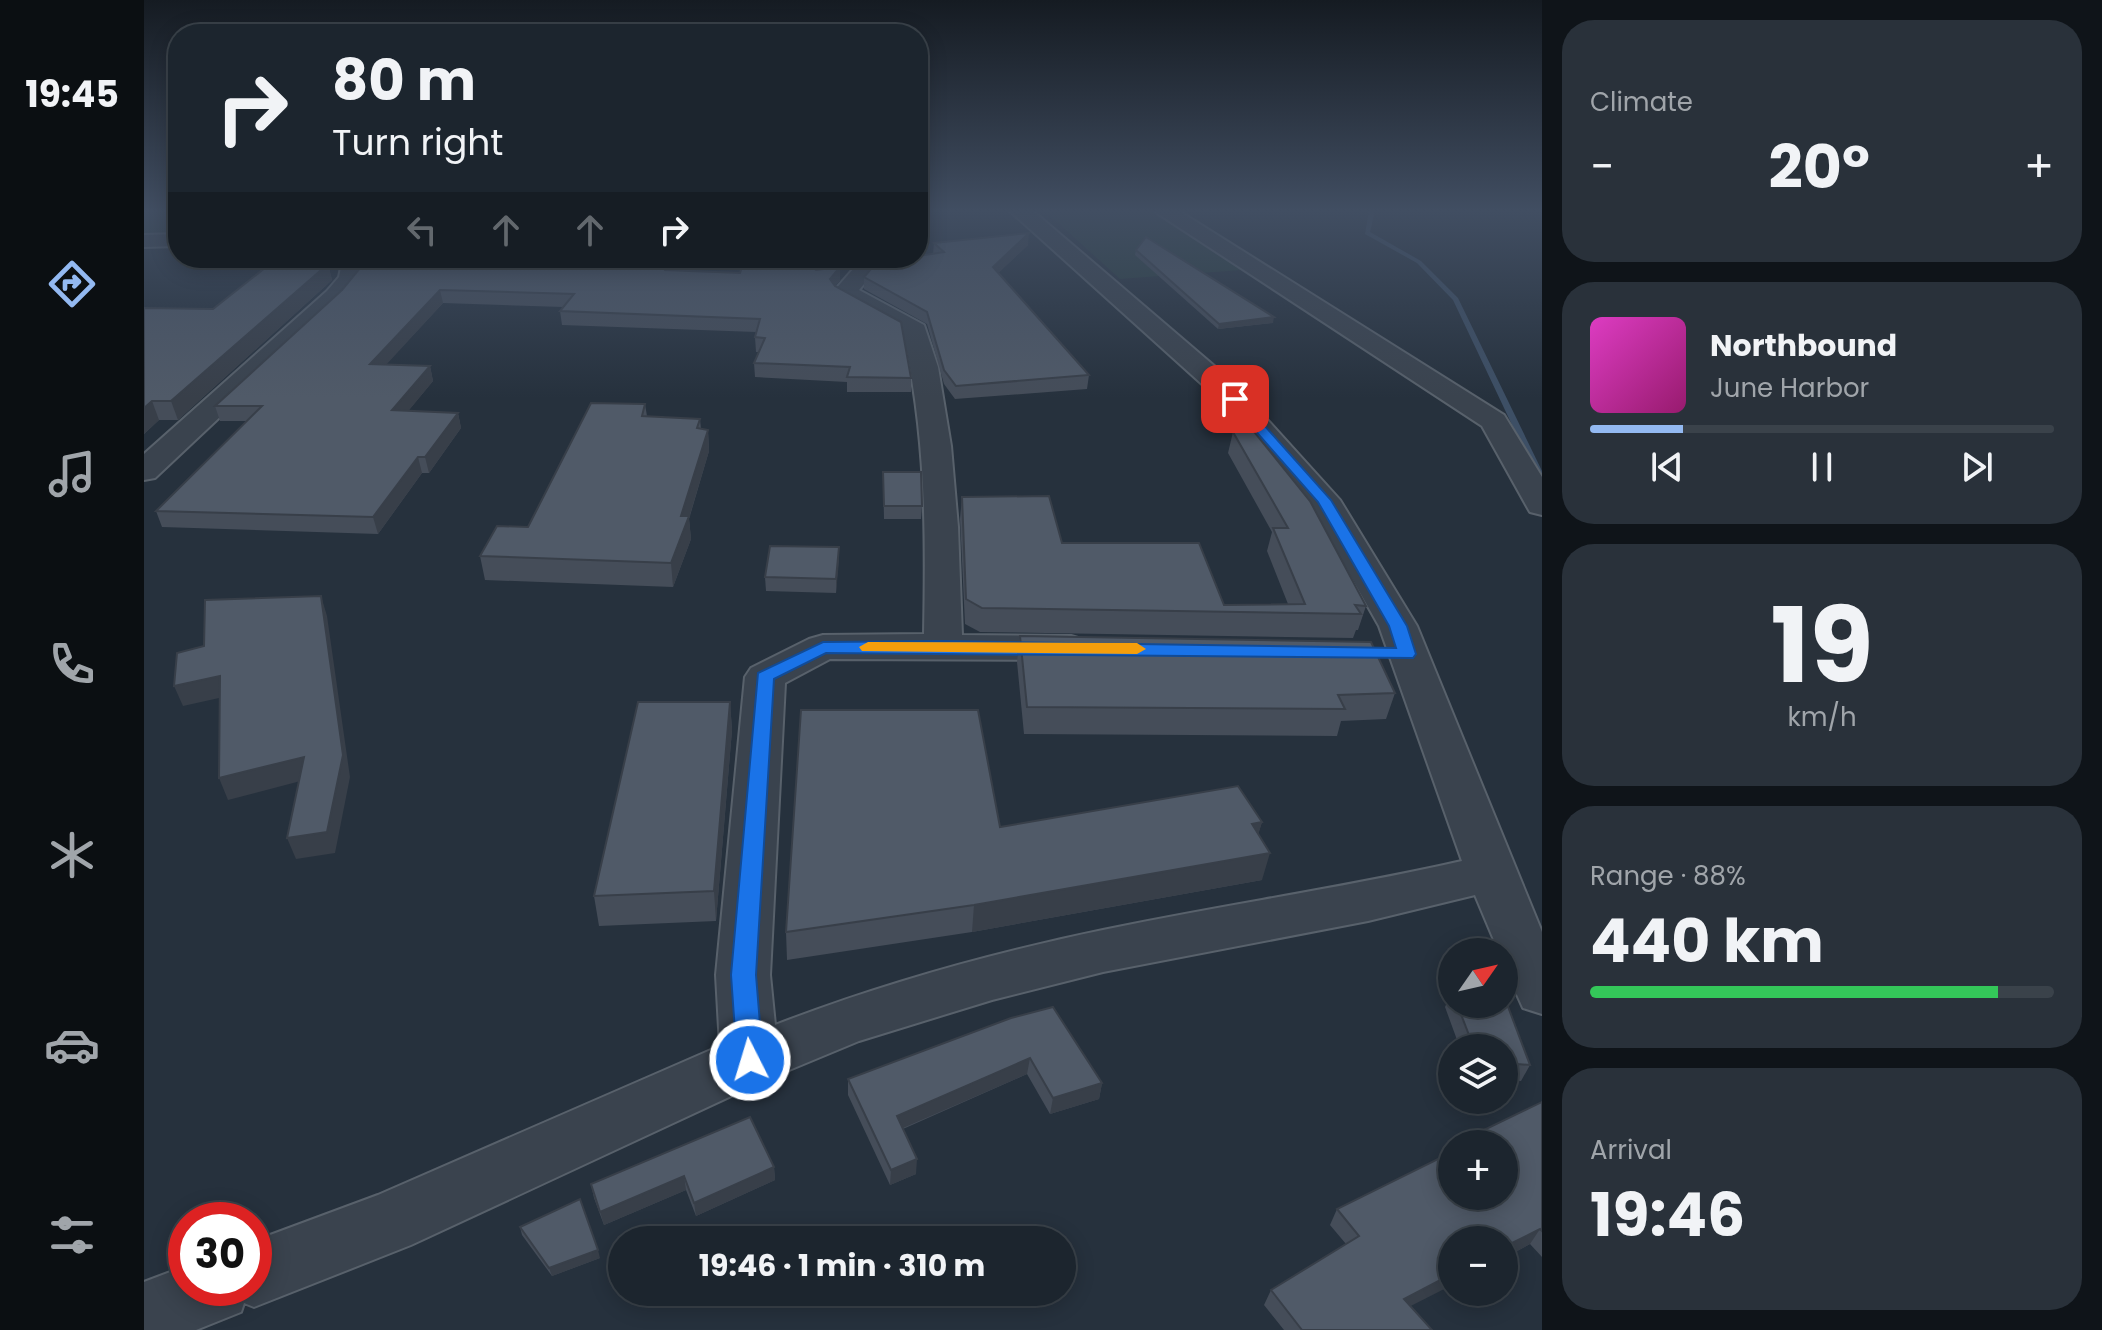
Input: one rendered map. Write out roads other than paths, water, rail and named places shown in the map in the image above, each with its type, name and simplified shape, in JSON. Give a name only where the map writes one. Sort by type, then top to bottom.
[{"type":"street","points":[[144,471],[335,296],[350,279],[351,273]]},
{"type":"street","points":[[862,273],[845,292],[915,330],[929,387],[942,529],[943,646]]},
{"type":"street","points":[[1092,273],[1185,353],[1246,411],[1324,500],[1398,626],[1392,654],[1542,992]]},
{"type":"street","points":[[1257,273],[1494,421],[1542,505]]},
{"type":"street","points":[[750,1060],[743,975],[765,677],[823,647],[1097,648]]},
{"type":"street","points":[[272,1267],[388,1223],[750,1060],[847,1021],[992,978],[1103,951],[1368,902],[1491,873]]},
{"type":"street","points":[[144,1316],[170,1306]]},
{"type":"waterway","points":[[1430,273],[1456,299],[1542,480]]}]
